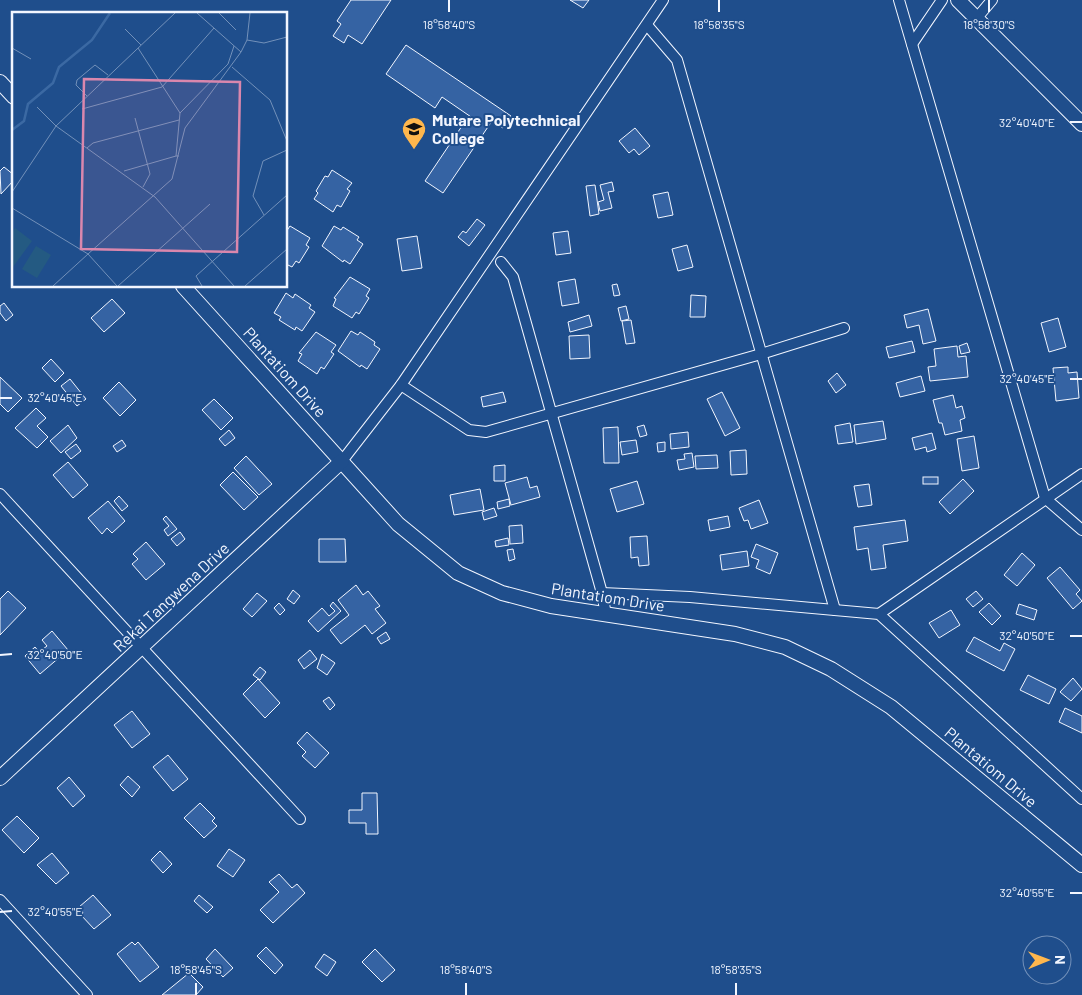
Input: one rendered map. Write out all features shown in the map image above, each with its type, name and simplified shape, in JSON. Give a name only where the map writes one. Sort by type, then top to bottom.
[{"type":"street","points":[[342,461],[401,385],[663,0]]},
{"type":"street","points":[[899,0],[1045,498],[1082,530]]},
{"type":"street","points":[[912,44],[942,0]]},
{"type":"street","points":[[958,0],[1082,124]]},
{"type":"street","points":[[976,19],[992,0]]},
{"type":"street","points":[[647,25],[677,60],[835,610]]},
{"type":"street","points":[[0,82],[12,96]]},
{"type":"street","points":[[501,262],[513,277],[602,593],[606,615]]},
{"type":"street","name":"Plantatiom Drive","points":[[185,288],[398,524],[458,573],[502,593],[551,606],[735,634],[785,647],[831,670],[891,707],[1082,865]]},
{"type":"street","points":[[401,385],[469,430],[486,432],[550,412],[761,354],[844,328]]},
{"type":"street","name":"Rekai Tangwena Drive","points":[[0,778],[342,461]]},
{"type":"street","points":[[879,614],[1082,474]]},
{"type":"street","points":[[0,494],[300,819]]},
{"type":"street","points":[[602,593],[690,597],[879,614],[1082,799]]},
{"type":"street","points":[[0,900],[87,995]]},
{"type":"building","points":[[351,0],[391,0],[362,44],[348,35],[344,43],[333,36],[341,24],[337,21]]},
{"type":"building","points":[[570,0],[589,0],[583,8]]},
{"type":"building","points":[[406,45],[511,116],[503,128],[492,121],[443,193],[425,181],[468,117],[477,121],[442,97],[435,108],[386,74]]},
{"type":"building","points":[[635,128],[650,146],[639,155],[634,149],[629,153],[619,141]]},
{"type":"building","points":[[4,167],[12,173],[12,182],[1,194],[0,171]]},
{"type":"building","points":[[332,170],[352,183],[347,189],[350,191],[341,207],[337,205],[333,212],[314,199],[318,193],[316,191],[325,176],[328,177]]},
{"type":"building","points":[[612,182],[614,191],[608,192],[612,208],[600,211],[598,202],[604,200],[600,185]]},
{"type":"building","points":[[595,185],[599,214],[590,216],[586,186]]},
{"type":"building","points":[[668,192],[673,215],[658,218],[653,195]]},
{"type":"building","points":[[477,219],[485,225],[469,246],[458,237],[463,231],[466,233]]},
{"type":"building","points":[[290,226],[310,238],[306,245],[309,247],[299,263],[296,261],[292,267],[288,265],[288,229]]},
{"type":"building","points":[[334,226],[341,230],[343,227],[359,237],[357,240],[363,244],[350,264],[344,260],[343,262],[322,246]]},
{"type":"building","points":[[568,231],[571,253],[556,255],[553,233]]},
{"type":"building","points":[[417,236],[422,268],[402,271],[397,239]]},
{"type":"building","points":[[687,245],[693,267],[678,271],[672,249]]},
{"type":"building","points":[[350,277],[370,289],[366,296],[369,298],[359,314],[356,312],[352,318],[333,306],[336,299],[334,298]]},
{"type":"building","points":[[575,279],[579,303],[562,306],[558,282]]},
{"type":"building","points":[[617,284],[620,295],[614,296],[612,285]]},
{"type":"building","points":[[286,293],[293,298],[295,294],[311,305],[309,308],[315,312],[302,331],[296,327],[295,330],[279,320],[281,317],[274,313]]},
{"type":"building","points":[[691,295],[706,296],[705,317],[690,317]]},
{"type":"building","points":[[112,299],[125,313],[104,332],[91,318]]},
{"type":"building","points":[[4,303],[13,315],[6,321],[0,313],[0,306]]},
{"type":"building","points":[[626,306],[629,319],[621,321],[618,308]]},
{"type":"building","points":[[928,309],[936,341],[923,344],[919,325],[907,328],[904,315]]},
{"type":"building","points":[[589,315],[592,326],[570,332],[568,322]]},
{"type":"building","points":[[1058,318],[1066,347],[1049,352],[1041,323]]},
{"type":"building","points":[[631,320],[635,343],[626,344],[622,321]]},
{"type":"building","points":[[351,331],[358,335],[360,332],[375,342],[374,345],[380,349],[367,369],[361,365],[360,367],[338,351]]},
{"type":"building","points":[[316,332],[336,345],[331,352],[334,354],[324,369],[321,367],[317,374],[298,361],[302,354],[299,353]]},
{"type":"building","points":[[589,335],[590,358],[570,359],[569,336]]},
{"type":"building","points":[[912,341],[915,352],[889,358],[886,347]]},
{"type":"building","points":[[967,343],[970,352],[961,354],[959,346]]},
{"type":"building","points":[[957,346],[958,357],[966,356],[968,377],[930,381],[928,367],[936,366],[934,349]]},
{"type":"building","points":[[51,359],[64,373],[55,382],[42,368]]},
{"type":"building","points":[[1068,367],[1068,373],[1077,372],[1079,398],[1056,401],[1053,368]]},
{"type":"building","points":[[837,373],[846,385],[836,393],[828,381]]},
{"type":"building","points":[[921,376],[925,391],[900,397],[896,383]]},
{"type":"building","points":[[0,377],[22,398],[8,412],[0,404]]},
{"type":"building","points":[[70,379],[86,399],[77,406],[61,386]]},
{"type":"building","points":[[119,382],[136,400],[120,416],[103,398]]},
{"type":"building","points":[[503,392],[506,402],[483,407],[481,397]]},
{"type":"building","points":[[722,392],[740,428],[725,436],[707,399]]},
{"type":"building","points":[[953,395],[956,408],[962,406],[965,418],[960,420],[962,431],[945,435],[942,423],[939,423],[933,400]]},
{"type":"building","points":[[214,399],[233,418],[221,430],[202,410]]},
{"type":"building","points":[[36,408],[46,418],[37,426],[48,437],[37,448],[15,428]]},
{"type":"building","points":[[883,421],[886,439],[856,444],[854,425]]},
{"type":"building","points":[[850,423],[853,442],[838,444],[835,426]]},
{"type":"building","points":[[68,425],[77,438],[61,453],[50,441]]},
{"type":"building","points":[[644,425],[647,435],[640,437],[637,427]]},
{"type":"building","points":[[618,427],[619,463],[604,463],[603,428]]},
{"type":"building","points":[[229,430],[235,438],[225,446],[219,439]]},
{"type":"building","points":[[688,432],[689,447],[671,449],[670,434]]},
{"type":"building","points":[[932,433],[936,449],[927,452],[926,447],[915,450],[912,438]]},
{"type":"building","points":[[974,436],[979,468],[962,471],[957,439]]},
{"type":"building","points":[[122,440],[126,446],[117,452],[113,446]]},
{"type":"building","points":[[636,440],[638,452],[622,455],[620,442]]},
{"type":"building","points":[[665,442],[665,451],[658,452],[657,443]]},
{"type":"building","points":[[76,444],[81,451],[71,459],[65,452]]},
{"type":"building","points":[[746,450],[747,474],[731,475],[730,451]]},
{"type":"building","points":[[692,453],[694,467],[679,470],[677,460],[685,459],[684,454]]},
{"type":"building","points":[[717,455],[718,468],[696,469],[695,456]]},
{"type":"building","points":[[246,456],[272,484],[259,495],[234,468]]},
{"type":"building","points":[[68,462],[88,485],[73,498],[53,475]]},
{"type":"building","points":[[505,465],[505,481],[494,481],[494,466]]},
{"type":"building","points":[[233,472],[258,497],[244,510],[220,485]]},
{"type":"building","points":[[527,477],[530,488],[537,486],[540,497],[511,505],[505,483]]},
{"type":"building","points":[[923,477],[938,477],[938,484],[923,484]]},
{"type":"building","points":[[963,479],[974,491],[950,514],[939,502]]},
{"type":"building","points":[[637,481],[644,504],[617,512],[610,489]]},
{"type":"building","points":[[869,484],[872,505],[858,507],[854,486]]},
{"type":"building","points":[[480,489],[484,510],[454,515],[450,495]]},
{"type":"building","points":[[119,496],[128,506],[122,511],[114,501]]},
{"type":"building","points":[[509,499],[510,506],[498,509],[497,502]]},
{"type":"building","points":[[759,500],[768,523],[751,529],[748,520],[744,521],[739,508]]},
{"type":"building","points":[[108,501],[125,521],[112,533],[107,528],[102,534],[88,518]]},
{"type":"building","points":[[494,508],[497,516],[484,520],[482,512]]},
{"type":"building","points":[[166,516],[177,529],[168,536],[164,530],[169,526],[163,519]]},
{"type":"building","points":[[728,516],[730,527],[710,531],[708,520]]},
{"type":"building","points":[[905,520],[908,541],[883,545],[886,568],[871,570],[868,548],[857,550],[854,527]]},
{"type":"building","points":[[522,525],[523,543],[510,544],[509,526]]},
{"type":"building","points":[[180,532],[185,539],[177,546],[171,539]]},
{"type":"building","points":[[647,536],[649,565],[639,566],[638,557],[631,558],[630,537]]},
{"type":"building","points":[[508,538],[509,545],[496,547],[495,541]]},
{"type":"building","points":[[319,539],[345,539],[346,562],[319,562]]},
{"type":"building","points":[[146,542],[165,564],[146,580],[132,564],[138,559],[133,554]]},
{"type":"building","points":[[756,544],[778,553],[770,574],[756,568],[759,560],[751,557]]},
{"type":"building","points":[[513,549],[515,559],[509,561],[507,550]]},
{"type":"building","points":[[747,551],[749,566],[722,570],[720,555]]},
{"type":"building","points":[[1022,553],[1035,565],[1017,586],[1004,575]]},
{"type":"building","points":[[1060,567],[1080,590],[1076,594],[1082,601],[1073,609],[1047,578]]},
{"type":"building","points":[[356,585],[363,595],[368,591],[380,606],[375,609],[386,623],[372,634],[365,625],[341,644],[330,630],[349,615],[338,600]]},
{"type":"building","points":[[293,590],[300,596],[294,604],[287,599]]},
{"type":"building","points":[[8,591],[26,608],[0,635],[0,599]]},
{"type":"building","points":[[976,591],[983,599],[973,607],[966,599]]},
{"type":"building","points":[[257,593],[267,601],[252,617],[243,609]]},
{"type":"building","points":[[333,602],[341,611],[318,632],[308,621],[322,608],[329,616],[335,611],[330,606]]},
{"type":"building","points":[[279,603],[285,610],[280,615],[274,608]]},
{"type":"building","points":[[989,603],[1001,616],[992,625],[979,612]]},
{"type":"building","points":[[1019,604],[1037,610],[1034,620],[1016,614]]},
{"type":"building","points":[[951,610],[960,625],[939,638],[929,623]]},
{"type":"building","points":[[52,631],[68,650],[40,674],[25,656],[35,647],[39,652],[47,646],[42,640]]},
{"type":"building","points":[[386,632],[390,639],[381,644],[377,638]]},
{"type":"building","points":[[974,637],[1000,651],[1004,643],[1015,649],[1004,671],[966,651]]},
{"type":"building","points":[[310,650],[317,659],[304,669],[298,660]]},
{"type":"building","points":[[322,654],[335,663],[327,675],[317,668]]},
{"type":"building","points":[[260,667],[266,672],[260,680],[253,675]]},
{"type":"building","points":[[1028,675],[1056,689],[1049,704],[1020,690]]},
{"type":"building","points":[[1073,678],[1082,689],[1071,701],[1060,692]]},
{"type":"building","points":[[258,679],[280,703],[265,718],[243,694]]},
{"type":"building","points":[[329,697],[335,705],[330,710],[323,701]]},
{"type":"building","points":[[1065,708],[1082,716],[1082,733],[1059,722]]},
{"type":"building","points":[[132,711],[150,734],[132,748],[114,725]]},
{"type":"building","points":[[307,732],[329,753],[315,768],[302,756],[306,752],[297,743]]},
{"type":"building","points":[[168,755],[188,779],[173,791],[153,767]]},
{"type":"building","points":[[128,776],[140,787],[132,797],[120,785]]},
{"type":"building","points":[[69,777],[85,796],[73,807],[57,788]]},
{"type":"building","points":[[362,793],[377,793],[378,834],[366,834],[366,823],[349,823],[349,810],[362,810]]},
{"type":"building","points":[[200,803],[215,818],[212,821],[217,826],[204,838],[184,818]]},
{"type":"building","points":[[17,816],[39,838],[24,853],[2,830]]},
{"type":"building","points":[[229,849],[245,860],[233,877],[217,866]]},
{"type":"building","points":[[160,851],[172,864],[163,873],[151,860]]},
{"type":"building","points":[[52,853],[69,873],[56,884],[37,865]]},
{"type":"building","points":[[279,874],[292,888],[297,884],[305,893],[273,923],[260,910],[279,892],[269,882]]},
{"type":"building","points":[[93,895],[111,915],[94,929],[81,915],[83,913],[79,907]]},
{"type":"building","points":[[199,895],[213,907],[207,913],[194,901]]},
{"type":"building","points":[[132,942],[135,945],[138,942],[159,967],[140,982],[117,954]]},
{"type":"building","points":[[266,947],[283,965],[275,974],[257,956]]},
{"type":"building","points":[[215,949],[233,968],[223,977],[206,959]]},
{"type":"building","points":[[375,949],[395,970],[382,982],[362,962]]},
{"type":"building","points":[[324,954],[336,962],[327,976],[315,967]]},
{"type":"building","points":[[189,973],[203,987],[196,995],[162,995]]},
{"type":"place","name":"Mutare Polytechnical College","points":[[414,150]]}]
